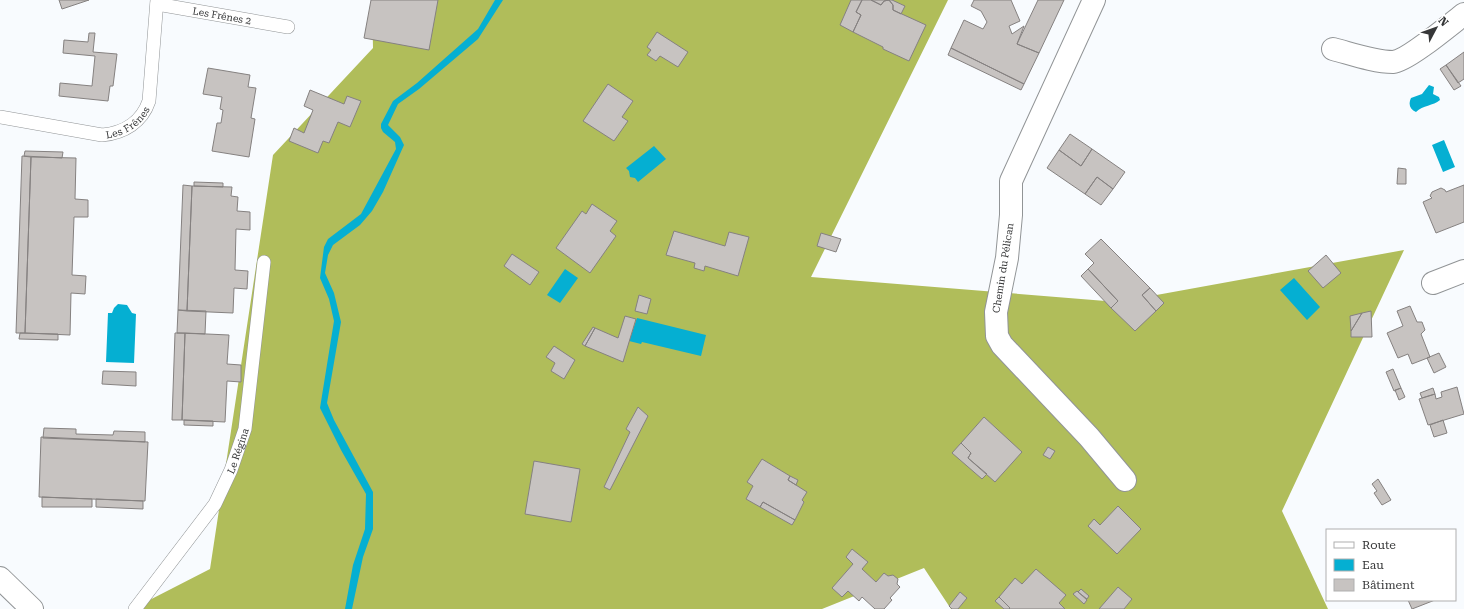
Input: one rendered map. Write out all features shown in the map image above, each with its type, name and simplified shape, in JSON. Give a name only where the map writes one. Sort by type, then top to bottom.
[{"type":"street","name":"Chemin du Pélican","points":[[1094,0],[1011,181],[1011,215],[1006,258],[995,325],[997,336],[1002,345],[1089,437],[1125,480]]},
{"type":"street","points":[[1333,49],[1395,62],[1410,54],[1464,14]]},
{"type":"street","points":[[1433,283],[1464,271]]},
{"type":"street","points":[[0,578],[32,609]]},
{"type":"lane","name":"Les Frênes 2","points":[[157,2],[288,27]]},
{"type":"lane","name":"Les Frênes","points":[[0,116],[102,135],[115,134],[132,125],[146,110],[150,101],[157,2]]},
{"type":"lane","name":"Le Régina","points":[[135,609],[215,504],[239,451],[245,429],[264,262]]},
{"type":"green space","points":[[372,0],[948,0],[811,277],[1118,302],[1404,250],[1282,511],[1328,609],[951,609],[924,568],[822,609],[132,609],[210,569],[273,155],[373,48]]},
{"type":"water","points":[[495,0],[503,0],[478,39],[419,89],[398,104],[388,125],[400,137],[404,145],[383,192],[372,211],[360,225],[333,245],[328,255],[325,273],[334,293],[341,322],[327,403],[334,420],[373,492],[373,529],[363,557],[352,609],[345,609],[353,565],[365,529],[366,494],[341,450],[320,408],[334,321],[329,299],[320,278],[324,247],[328,239],[361,214],[396,149],[395,142],[383,132],[381,128],[381,124],[393,101],[417,83],[478,29]]},
{"type":"water","points":[[1429,85],[1434,87],[1433,94],[1439,97],[1440,100],[1416,112],[1412,110],[1410,106],[1411,98],[1422,94]]},
{"type":"water","points":[[1444,140],[1455,167],[1443,172],[1432,145]]},
{"type":"water","points":[[654,146],[666,159],[638,182],[635,178],[630,177],[629,171],[626,168]]},
{"type":"water","points":[[565,269],[578,278],[560,303],[547,295]]},
{"type":"water","points":[[1294,278],[1320,307],[1307,320],[1280,290]]},
{"type":"water","points":[[118,304],[127,305],[132,313],[136,314],[134,363],[106,362],[108,313],[112,313]]},
{"type":"water","points":[[637,318],[706,335],[701,356],[642,342],[641,344],[629,341]]},
{"type":"building","points":[[59,0],[89,0],[62,9]]},
{"type":"building","points":[[371,0],[438,0],[429,50],[364,38]]},
{"type":"building","points":[[851,0],[862,0],[856,12],[861,15],[853,32],[840,25]]},
{"type":"building","points":[[862,0],[871,0],[881,5],[884,1],[889,0],[893,5],[893,10],[926,25],[909,61],[883,49],[883,47],[853,32],[861,15],[856,12]]},
{"type":"building","points":[[871,0],[889,0],[884,1],[881,5]]},
{"type":"building","points":[[889,0],[905,6],[901,14],[893,10],[893,5]]},
{"type":"building","points":[[974,0],[1011,0],[1020,21],[1009,26],[1012,34],[1024,26],[1017,44],[1039,53],[1024,84],[951,48],[964,20],[983,29],[987,22],[981,11],[971,6]]},
{"type":"building","points":[[1038,0],[1064,0],[1039,53],[1017,44]]},
{"type":"building","points":[[657,32],[688,52],[678,67],[660,56],[656,61],[647,55],[651,50],[647,47]]},
{"type":"building","points":[[89,33],[95,33],[93,52],[117,54],[113,86],[110,86],[108,101],[59,96],[60,83],[92,86],[95,56],[63,53],[64,40],[88,42]]},
{"type":"building","points":[[951,48],[1024,84],[1021,90],[948,55]]},
{"type":"building","points":[[1464,52],[1464,79],[1458,83],[1446,65]]},
{"type":"building","points":[[1446,65],[1461,86],[1454,90],[1440,69]]},
{"type":"building","points":[[208,68],[250,75],[248,87],[256,88],[251,118],[255,119],[249,157],[212,151],[217,123],[221,123],[223,110],[220,109],[222,97],[203,94]]},
{"type":"building","points":[[608,84],[633,101],[622,117],[628,121],[614,141],[583,121]]},
{"type":"building","points":[[310,90],[344,104],[347,96],[361,101],[350,127],[338,122],[329,143],[323,141],[318,153],[289,141],[294,128],[304,133],[313,110],[304,106]]},
{"type":"building","points":[[1070,134],[1092,149],[1081,166],[1059,150]]},
{"type":"building","points":[[1092,149],[1125,172],[1113,189],[1097,177],[1085,194],[1047,168],[1059,150],[1081,166]]},
{"type":"building","points":[[25,151],[63,152],[62,158],[24,156]]},
{"type":"building","points":[[22,156],[31,157],[25,333],[16,333]]},
{"type":"building","points":[[31,157],[76,158],[75,199],[88,200],[88,217],[74,217],[72,275],[86,276],[85,294],[71,293],[70,335],[25,333]]},
{"type":"building","points":[[1398,168],[1406,169],[1406,184],[1397,184]]},
{"type":"building","points":[[1097,177],[1113,189],[1101,205],[1085,194]]},
{"type":"building","points":[[194,182],[223,183],[223,187],[194,186]]},
{"type":"building","points":[[183,185],[192,186],[187,311],[178,310]]},
{"type":"building","points":[[1464,185],[1464,222],[1436,233],[1423,202],[1432,198],[1430,196],[1432,192],[1441,188],[1446,192]]},
{"type":"building","points":[[192,186],[232,187],[231,196],[238,197],[237,211],[250,212],[250,230],[236,229],[235,270],[248,271],[247,289],[234,288],[233,313],[187,311]]},
{"type":"building","points":[[592,204],[617,221],[610,231],[616,236],[590,273],[556,248],[582,211],[586,214]]},
{"type":"building","points":[[674,231],[725,246],[729,232],[749,237],[738,276],[705,266],[704,271],[694,268],[695,263],[666,255]]},
{"type":"building","points":[[821,233],[841,239],[836,252],[817,246]]},
{"type":"building","points":[[1101,239],[1150,288],[1142,295],[1156,311],[1135,331],[1111,308],[1118,301],[1088,269],[1094,263],[1085,254]]},
{"type":"building","points":[[512,254],[539,272],[530,285],[504,266]]},
{"type":"building","points":[[1326,255],[1341,273],[1323,288],[1308,271]]},
{"type":"building","points":[[1088,269],[1118,301],[1111,308],[1081,276]]},
{"type":"building","points":[[1150,288],[1164,303],[1156,311],[1142,295]]},
{"type":"building","points":[[639,295],[651,299],[647,314],[635,311]]},
{"type":"building","points":[[1410,306],[1417,322],[1422,322],[1425,330],[1421,334],[1430,357],[1412,364],[1408,354],[1398,358],[1387,333],[1403,326],[1397,311]]},
{"type":"building","points":[[178,310],[206,311],[205,334],[177,333]]},
{"type":"building","points":[[1371,311],[1372,337],[1351,337],[1351,331],[1362,313]]},
{"type":"building","points":[[1362,313],[1351,331],[1350,316]]},
{"type":"building","points":[[625,316],[636,319],[623,362],[585,346],[595,328],[618,338]]},
{"type":"building","points":[[593,327],[595,328],[585,346],[582,344]]},
{"type":"building","points":[[20,333],[58,334],[58,340],[19,339]]},
{"type":"building","points":[[175,333],[185,333],[182,420],[172,420]]},
{"type":"building","points":[[185,333],[229,335],[227,364],[241,365],[241,382],[227,381],[225,422],[182,420]]},
{"type":"building","points":[[554,346],[575,360],[564,379],[551,371],[555,363],[546,357]]},
{"type":"building","points":[[1439,353],[1446,367],[1434,373],[1427,358]]},
{"type":"building","points":[[1393,369],[1401,388],[1394,391],[1386,372]]},
{"type":"building","points":[[103,371],[136,372],[136,386],[102,384]]},
{"type":"building","points":[[1457,387],[1464,414],[1428,425],[1419,399],[1435,394],[1436,399],[1442,397],[1441,392]]},
{"type":"building","points":[[1401,388],[1405,397],[1399,400],[1395,390]]},
{"type":"building","points":[[1433,388],[1435,394],[1422,398],[1420,393]]},
{"type":"building","points":[[638,407],[648,416],[610,490],[604,487],[630,432],[626,429]]},
{"type":"building","points":[[984,417],[1022,452],[995,482],[968,458],[971,453],[961,443]]},
{"type":"building","points":[[184,420],[213,421],[213,426],[184,425]]},
{"type":"building","points":[[1443,420],[1447,433],[1434,437],[1430,425]]},
{"type":"building","points":[[44,428],[76,429],[76,434],[113,435],[114,431],[145,432],[145,442],[43,438]]},
{"type":"building","points":[[41,437],[148,442],[145,501],[39,497]]},
{"type":"building","points":[[961,443],[971,453],[968,458],[987,474],[982,479],[952,453]]},
{"type":"building","points":[[1048,447],[1055,451],[1050,459],[1043,455]]},
{"type":"building","points":[[762,459],[790,476],[788,480],[807,492],[802,500],[804,502],[795,520],[763,502],[760,507],[746,499],[753,486],[747,482]]},
{"type":"building","points":[[534,461],[580,469],[571,522],[525,514]]},
{"type":"building","points":[[790,476],[798,480],[796,485],[788,480]]},
{"type":"building","points":[[1378,479],[1391,500],[1382,505],[1374,493],[1377,491],[1372,484]]},
{"type":"building","points":[[42,497],[92,499],[92,507],[42,507]]},
{"type":"building","points":[[96,499],[143,501],[143,509],[96,507]]},
{"type":"building","points":[[763,502],[795,520],[792,525],[760,507]]},
{"type":"building","points":[[1118,506],[1141,529],[1117,554],[1088,526],[1094,519],[1100,525]]},
{"type":"building","points":[[852,549],[868,562],[862,569],[876,582],[884,573],[888,576],[893,575],[898,579],[897,584],[900,587],[890,598],[892,600],[884,609],[875,609],[862,597],[859,601],[848,591],[842,597],[832,588],[853,564],[846,557]]},
{"type":"building","points":[[1036,569],[1066,595],[1059,603],[1065,609],[1009,609],[1010,608],[999,597],[1015,578],[1022,584]]},
{"type":"building","points":[[1118,587],[1132,599],[1124,609],[1099,609]]},
{"type":"building","points":[[1081,589],[1089,596],[1087,599],[1078,592]]},
{"type":"building","points":[[1077,591],[1087,600],[1084,604],[1073,594]]},
{"type":"building","points":[[960,592],[967,598],[958,609],[952,609],[949,606]]},
{"type":"building","points":[[999,597],[1010,608],[1009,609],[1004,609],[995,601]]},
{"type":"building","points":[[1408,601],[1432,601],[1412,609]]}]
